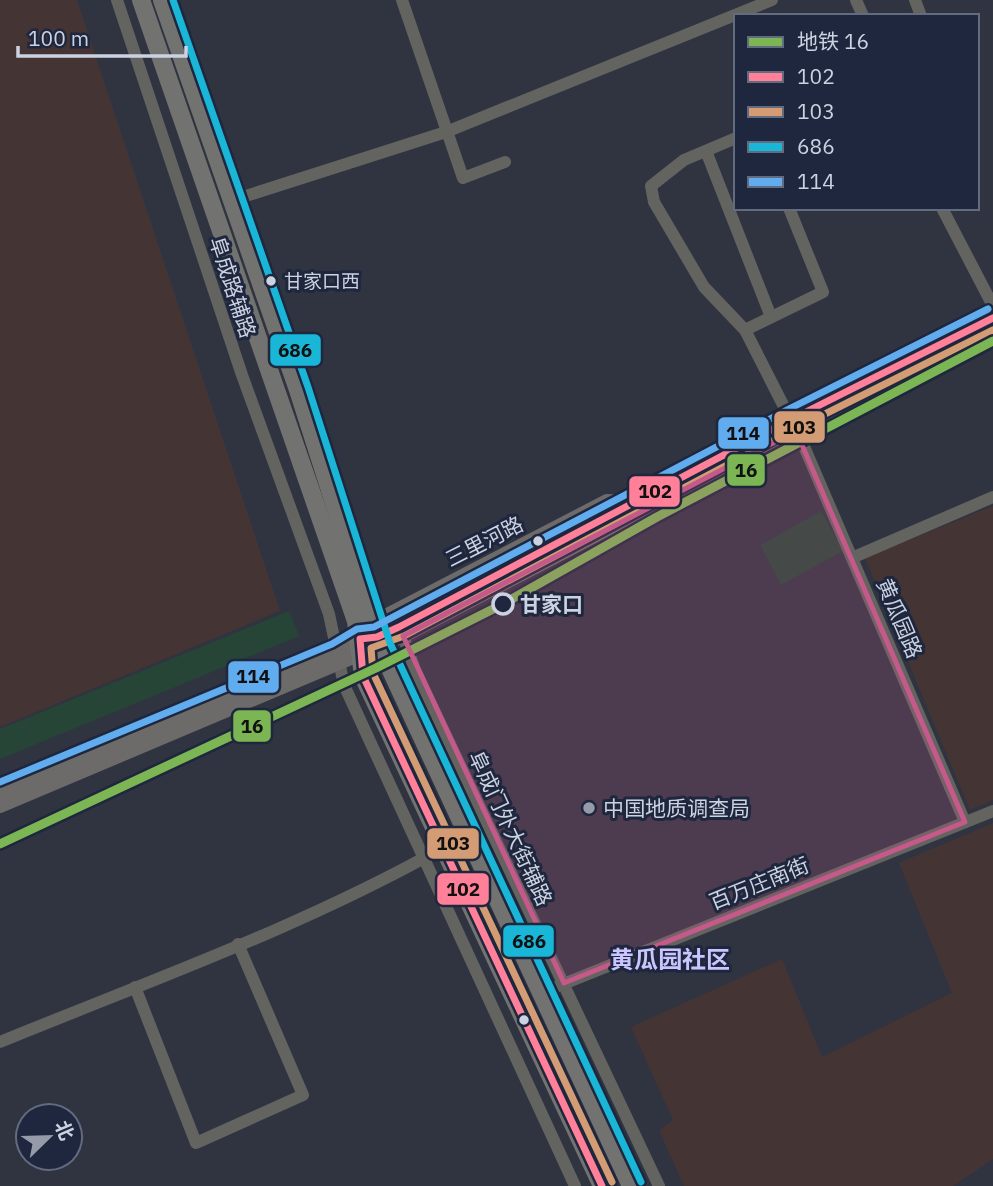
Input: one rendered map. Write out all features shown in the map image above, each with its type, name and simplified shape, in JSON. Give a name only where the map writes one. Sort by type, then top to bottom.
[{"type":"highway","points":[[141,0],[370,640],[631,1186]]},
{"type":"highway","points":[[162,0],[298,390],[370,640],[363,676],[602,1186]]},
{"type":"main road","name":"三里河路","points":[[370,640],[403,636],[993,318]]},
{"type":"main road","name":"三里河路","points":[[0,806],[339,659],[370,640],[635,502],[993,328]]},
{"type":"main road","name":"三里河路","points":[[0,793],[339,659]]},
{"type":"street","name":"阜成路辅路","points":[[117,0],[242,375],[329,614],[339,659]]},
{"type":"street","points":[[402,0],[463,178],[505,162]]},
{"type":"street","points":[[737,14],[772,0]]},
{"type":"street","points":[[230,201],[446,132],[734,15]]},
{"type":"street","points":[[734,139],[706,151],[771,317]]},
{"type":"street","name":"黄瓜园路","points":[[706,151],[684,160],[651,186],[654,202],[705,287],[745,330],[854,557],[965,822]]},
{"type":"street","points":[[745,330],[823,292],[790,210]]},
{"type":"street","points":[[943,210],[992,303]]},
{"type":"street","points":[[854,557],[993,497]]},
{"type":"street","name":"阜成门外大街辅路","points":[[403,636],[415,670],[659,1186]]},
{"type":"street","points":[[339,659],[344,685],[575,1186]]},
{"type":"street","name":"百万庄南街","points":[[541,993],[993,811]]},
{"type":"street","points":[[0,1042],[238,944],[397,874],[444,847]]},
{"type":"street","points":[[135,986],[196,1143],[303,1095],[238,944]]},
{"type":"highlighted area","points":[[796,431],[965,822],[564,983],[403,636]]},
{"type":"shaded area","points":[[0,0],[77,0],[280,611],[0,727]]},
{"type":"shaded area","points":[[993,506],[993,800],[970,810],[865,558]]},
{"type":"shaded area","points":[[993,823],[993,1159],[953,1186],[684,1186],[659,1130],[673,1120],[631,1027],[782,959],[822,1057],[952,993],[899,863]]},
{"type":"green space","points":[[821,511],[843,551],[781,585],[760,545]]},
{"type":"green space","points":[[289,611],[299,636],[0,759],[0,729]]},
{"type":"metro line","name":"16","points":[[0,844],[376,668],[503,604],[657,517],[993,341]]},
{"type":"transit line","name":"686","points":[[173,0],[308,387],[390,643],[641,1182]]},
{"type":"transit line","name":"114","points":[[0,782],[332,644],[357,629],[374,627],[785,411],[988,309]]},
{"type":"transit line","name":"102","points":[[602,1186],[363,676],[360,639],[377,637],[399,627],[790,420],[993,318]]},
{"type":"transit line","name":"103","points":[[612,1182],[373,673],[371,648],[404,636],[795,429],[993,330]]},
{"type":"place","name":"甘家口西","points":[[271,281]]},
{"type":"place","name":"甘家口","points":[[503,604]]},
{"type":"place","name":"中国地质调查局","points":[[589,808]]},
{"type":"district","name":"黄瓜园社区","points":[[670,959]]}]
